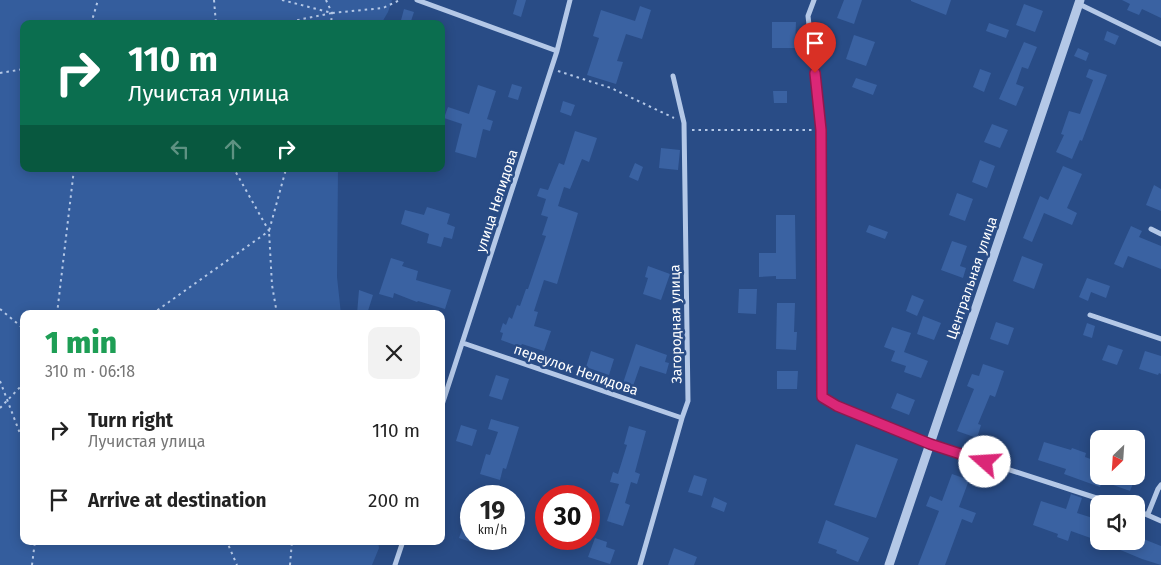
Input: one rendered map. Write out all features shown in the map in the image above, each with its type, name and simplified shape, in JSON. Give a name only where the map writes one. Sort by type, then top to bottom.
[{"type":"street","points":[[416,0],[557,51]]},
{"type":"street","name":"улица Нелидова","points":[[445,396],[557,51],[570,0]]},
{"type":"street","points":[[814,0],[808,16],[821,130],[822,397],[837,406],[930,444],[1090,496]]},
{"type":"street","points":[[1079,2],[1161,44]]},
{"type":"street","name":"Центральная улица","points":[[889,565],[1079,2]]},
{"type":"street","name":"Загородная улица","points":[[640,565],[688,401],[684,123],[674,76]]},
{"type":"street","points":[[1151,229],[1161,234]]},
{"type":"street","points":[[1090,315],[1161,339]]},
{"type":"street","name":"переулок Нелидова","points":[[463,343],[682,418]]},
{"type":"street","points":[[1148,514],[1161,485]]},
{"type":"street","points":[[1145,513],[1161,520]]},
{"type":"street","points":[[395,565],[402,545]]},
{"type":"path","points":[[92,20],[98,0]]},
{"type":"path","points":[[214,0],[216,20]]},
{"type":"path","points":[[282,0],[332,13]]},
{"type":"path","points":[[326,0],[332,13],[331,20]]},
{"type":"path","points":[[298,20],[332,13],[383,8],[400,0]]},
{"type":"path","points":[[0,72],[20,70]]},
{"type":"path","points":[[57,310],[74,172]]},
{"type":"path","points":[[236,172],[269,231]]},
{"type":"path","points":[[277,310],[272,285],[269,231],[285,172]]},
{"type":"path","points":[[158,310],[269,231]]},
{"type":"path","points":[[0,309],[20,326]]},
{"type":"path","points":[[0,381],[20,434]]},
{"type":"path","points":[[0,408],[20,388]]},
{"type":"path","points":[[32,565],[34,545]]},
{"type":"path","points":[[228,545],[237,565]]},
{"type":"path","points":[[290,565],[292,545]]},
{"type":"shaded area","points":[[0,0],[392,0],[383,20],[20,20],[20,172],[338,172],[337,277],[341,310],[20,310],[20,545],[379,545],[372,565],[0,565]]},
{"type":"building","points":[[517,0],[526,0],[521,17],[513,14]]},
{"type":"building","points":[[844,0],[862,0],[854,24],[837,18]]},
{"type":"building","points":[[911,0],[951,0],[946,15]]},
{"type":"building","points":[[1122,0],[1161,0],[1161,18],[1142,9],[1139,15],[1127,10],[1130,4]]},
{"type":"building","points":[[1024,4],[1043,11],[1035,32],[1016,25]]},
{"type":"building","points":[[640,6],[651,10],[642,39],[626,34],[617,61],[623,62],[616,84],[587,75],[599,38],[593,36],[601,10],[635,21]]},
{"type":"building","points":[[404,9],[414,12],[411,20],[401,20]]},
{"type":"building","points":[[772,22],[796,22],[795,48],[772,48]]},
{"type":"building","points":[[989,23],[1009,30],[1006,38],[986,31]]},
{"type":"building","points":[[1107,31],[1119,36],[1115,45],[1104,40]]},
{"type":"building","points":[[854,35],[875,42],[866,66],[846,59]]},
{"type":"building","points":[[1024,42],[1037,47],[1028,69],[1022,67],[1016,84],[1024,87],[1016,106],[999,99]]},
{"type":"building","points":[[1078,48],[1089,53],[1086,61],[1074,56]]},
{"type":"building","points":[[980,69],[991,73],[984,92],[973,87]]},
{"type":"building","points":[[1089,69],[1107,75],[1082,141],[1080,140],[1072,159],[1056,152],[1064,135],[1061,134],[1069,111],[1080,114],[1093,80],[1086,77]]},
{"type":"building","points":[[856,78],[877,85],[873,95],[852,87]]},
{"type":"building","points":[[512,84],[522,87],[518,100],[508,97]]},
{"type":"building","points":[[478,85],[496,91],[487,119],[493,121],[490,131],[483,129],[476,158],[455,152],[462,124],[445,118],[448,107],[469,114]]},
{"type":"building","points":[[773,91],[787,91],[787,103],[774,103]]},
{"type":"building","points":[[563,101],[575,105],[571,116],[560,112]]},
{"type":"building","points":[[992,124],[1008,130],[1000,148],[984,142]]},
{"type":"building","points":[[575,131],[597,138],[589,162],[582,159],[570,189],[564,187],[558,206],[578,213],[557,284],[544,280],[534,311],[538,312],[534,326],[551,331],[544,351],[522,344],[520,347],[501,340],[503,333],[500,332],[503,323],[506,325],[509,317],[512,319],[517,305],[520,306],[526,289],[528,289],[546,236],[542,235],[548,217],[541,215],[546,199],[537,196],[540,188],[548,190],[559,163],[564,165]]},
{"type":"building","points":[[661,148],[680,150],[678,170],[659,168]]},
{"type":"building","points":[[980,160],[995,166],[987,188],[972,182]]},
{"type":"building","points":[[635,163],[643,167],[638,181],[629,177]]},
{"type":"building","points":[[1063,166],[1082,174],[1067,208],[1077,213],[1072,225],[1044,213],[1032,242],[1023,238],[1040,196],[1048,200]]},
{"type":"building","points":[[1154,185],[1161,189],[1161,211],[1146,205]]},
{"type":"building","points":[[957,193],[973,199],[965,221],[949,215]]},
{"type":"building","points":[[427,207],[450,214],[447,224],[455,227],[452,239],[444,237],[441,247],[427,243],[429,234],[401,224],[405,210],[424,215]]},
{"type":"building","points":[[776,215],[795,215],[796,279],[776,279],[776,276],[759,277],[759,253],[776,253]]},
{"type":"building","points":[[869,225],[888,232],[885,239],[866,232]]},
{"type":"building","points":[[1131,226],[1142,231],[1139,237],[1161,246],[1161,269],[1128,256],[1123,268],[1114,264]]},
{"type":"building","points":[[952,241],[967,246],[960,266],[966,268],[963,278],[941,270]]},
{"type":"building","points":[[1022,256],[1043,264],[1034,289],[1013,281]]},
{"type":"building","points":[[391,258],[404,262],[402,266],[418,271],[416,280],[451,290],[445,309],[417,302],[394,293],[393,298],[379,294]]},
{"type":"building","points":[[648,266],[670,274],[661,300],[643,294],[648,278],[645,277]]},
{"type":"building","points":[[1087,278],[1110,286],[1106,298],[1091,292],[1088,301],[1079,297]]},
{"type":"building","points":[[739,289],[757,289],[756,314],[738,313]]},
{"type":"building","points":[[359,290],[373,295],[368,310],[357,310]]},
{"type":"building","points":[[912,295],[924,300],[917,316],[906,311]]},
{"type":"building","points":[[777,303],[795,303],[794,332],[797,332],[796,350],[776,349]]},
{"type":"building","points":[[923,316],[941,323],[934,340],[917,334]]},
{"type":"building","points":[[996,322],[1014,328],[1008,345],[990,339]]},
{"type":"building","points":[[1087,323],[1095,326],[1092,338],[1083,335]]},
{"type":"building","points":[[892,327],[911,333],[904,352],[928,361],[921,378],[904,372],[906,366],[891,361],[895,351],[884,347]]},
{"type":"building","points":[[636,344],[667,355],[665,362],[669,363],[666,374],[640,366],[633,386],[623,383]]},
{"type":"building","points":[[1108,345],[1123,350],[1117,365],[1102,360]]},
{"type":"building","points":[[591,351],[614,359],[609,375],[586,367]]},
{"type":"building","points":[[1145,351],[1161,356],[1161,374],[1159,373],[1158,375],[1139,369]]},
{"type":"building","points":[[983,364],[1004,371],[995,397],[990,395],[978,424],[981,425],[977,438],[957,431],[974,389],[967,386],[972,374],[979,376]]},
{"type":"building","points":[[777,371],[798,371],[797,389],[777,389]]},
{"type":"building","points":[[496,375],[509,379],[502,400],[489,396]]},
{"type":"building","points":[[897,393],[915,400],[909,415],[891,408]]},
{"type":"building","points":[[491,419],[519,427],[506,469],[503,468],[500,480],[480,474],[486,454],[490,455],[498,432],[488,429]]},
{"type":"building","points":[[461,425],[477,430],[472,446],[456,441]]},
{"type":"building","points":[[629,426],[646,431],[635,472],[640,474],[637,484],[631,482],[625,503],[630,505],[623,526],[607,521],[619,484],[610,482],[613,472],[618,474],[627,445],[624,444]]},
{"type":"building","points":[[1044,442],[1086,453],[1085,457],[1090,459],[1090,483],[1064,474],[1066,469],[1038,460]]},
{"type":"building","points":[[856,444],[898,459],[876,518],[834,505]]},
{"type":"building","points":[[952,474],[969,480],[959,507],[976,513],[972,523],[962,519],[945,565],[918,565],[939,511],[926,506],[930,496],[942,501]]},
{"type":"building","points":[[694,475],[707,479],[702,496],[688,492]]},
{"type":"building","points":[[1113,485],[1132,485],[1130,491]]},
{"type":"building","points":[[1071,494],[1082,498],[1077,513],[1090,517],[1090,538],[1071,531],[1068,541],[1057,537],[1058,534],[1033,525],[1041,501],[1066,509]]},
{"type":"building","points":[[714,497],[727,503],[724,512],[711,507]]},
{"type":"building","points":[[826,520],[869,538],[858,562],[836,553],[837,550],[818,543]]},
{"type":"building","points":[[600,540],[607,542],[606,547],[615,550],[610,564],[588,557],[591,550],[600,550]]},
{"type":"building","points":[[1145,540],[1161,546],[1161,565],[1120,550],[1145,550]]},
{"type":"building","points":[[674,548],[697,557],[694,565],[668,565]]},
{"type":"route","points":[[815,73],[821,130],[822,397],[837,406],[930,444],[985,462]]}]
